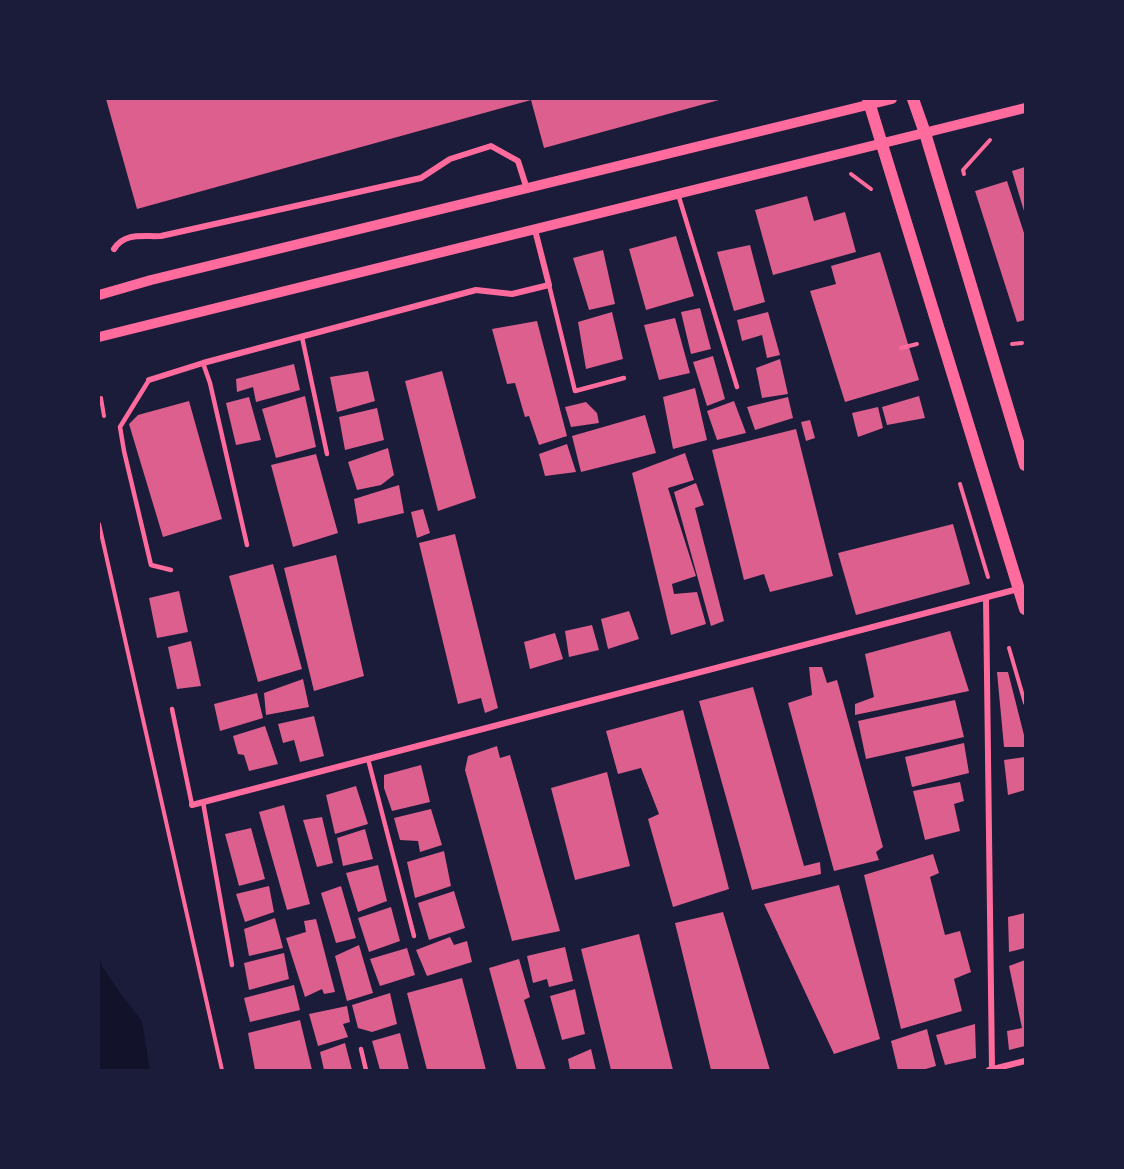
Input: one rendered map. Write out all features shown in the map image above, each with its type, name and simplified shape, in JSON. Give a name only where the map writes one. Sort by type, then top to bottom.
[{"type":"main road","points":[[913,99],[1024,462]]},
{"type":"main road","points":[[869,102],[1025,609]]},
{"type":"street","points":[[99,295],[151,280],[526,189],[869,102],[892,99]]},
{"type":"street","points":[[99,337],[1025,108]]},
{"type":"street","points":[[114,249],[119,241],[132,236],[161,236],[421,178],[450,159],[491,147],[518,161],[526,189]]},
{"type":"street","points":[[149,380],[203,363],[476,290],[512,294],[549,285],[535,230]]},
{"type":"street","points":[[192,805],[1019,589]]},
{"type":"street","points":[[990,597],[991,1070],[1025,1061]]},
{"type":"lane","points":[[678,194],[737,387]]},
{"type":"lane","points":[[549,285],[575,390],[624,378]]},
{"type":"lane","points":[[302,337],[327,454]]},
{"type":"lane","points":[[203,363],[210,383],[248,545]]},
{"type":"lane","points":[[149,380],[120,426],[152,565],[171,570]]},
{"type":"lane","points":[[172,709],[192,805]]},
{"type":"lane","points":[[368,759],[414,936]]},
{"type":"lane","points":[[203,802],[232,965]]},
{"type":"lane","points":[[361,1049],[366,1070]]},
{"type":"path","points":[[964,180],[963,170],[992,138]]},
{"type":"path","points":[[848,171],[871,188],[874,200]]},
{"type":"path","points":[[901,348],[917,344],[914,333]]},
{"type":"path","points":[[1009,333],[1016,355]]},
{"type":"path","points":[[1012,344],[1022,343]]},
{"type":"path","points":[[959,481],[990,597]]},
{"type":"path","points":[[99,524],[222,1070]]},
{"type":"path","points":[[1006,640],[1025,703]]},
{"type":"shaded area","points":[[99,955],[102,966],[142,1021],[150,1070],[99,1070]]},
{"type":"building","points":[[106,99],[719,100],[544,148],[531,100],[137,209]]},
{"type":"building","points":[[1025,167],[1025,210],[1024,211],[1012,171]]},
{"type":"building","points":[[1007,181],[1025,236],[1025,320],[1017,322],[975,191]]},
{"type":"building","points":[[807,196],[814,221],[845,212],[856,252],[773,275],[755,210]]},
{"type":"building","points":[[676,236],[694,296],[646,310],[629,249]]},
{"type":"building","points":[[750,245],[765,302],[734,311],[717,252]]},
{"type":"building","points":[[603,250],[615,304],[589,310],[573,258]]},
{"type":"building","points":[[880,252],[919,380],[845,402],[810,291],[836,284],[831,266]]},
{"type":"building","points":[[700,308],[711,349],[691,354],[681,312]]},
{"type":"building","points":[[612,312],[623,359],[586,369],[578,322]]},
{"type":"building","points":[[768,312],[780,355],[767,358],[762,335],[742,341],[737,320]]},
{"type":"building","points":[[675,318],[690,373],[659,380],[644,325]]},
{"type":"building","points":[[537,321],[567,436],[539,445],[529,416],[525,417],[515,383],[507,384],[492,329]]},
{"type":"building","points":[[713,356],[725,399],[707,406],[693,362]]},
{"type":"building","points":[[780,359],[788,394],[762,398],[756,368]]},
{"type":"building","points":[[294,364],[300,390],[256,402],[253,387],[237,392],[236,379]]},
{"type":"building","points":[[368,371],[375,401],[337,412],[330,377]]},
{"type":"building","points":[[442,371],[476,498],[438,511],[405,381]]},
{"type":"building","points":[[695,388],[707,440],[673,449],[663,397]]},
{"type":"building","points":[[305,396],[316,447],[276,458],[262,409]]},
{"type":"building","points":[[919,396],[925,418],[887,425],[882,407]]},
{"type":"building","points":[[249,397],[261,440],[236,445],[226,403]]},
{"type":"building","points":[[788,397],[793,418],[755,430],[747,407]]},
{"type":"building","points":[[189,401],[222,519],[163,537],[129,424],[138,415]]},
{"type":"building","points":[[734,401],[746,433],[717,440],[707,411]]},
{"type":"building","points":[[586,402],[597,413],[599,423],[571,427],[565,407]]},
{"type":"building","points":[[878,407],[883,428],[858,437],[852,413]]},
{"type":"building","points":[[377,408],[384,440],[345,450],[339,417]]},
{"type":"building","points":[[645,415],[656,453],[581,472],[572,436]]},
{"type":"building","points":[[810,420],[815,438],[806,441],[801,422]]},
{"type":"building","points":[[796,429],[833,576],[770,592],[764,574],[744,580],[712,450]]},
{"type":"building","points":[[567,444],[576,472],[545,476],[539,454]]},
{"type":"building","points":[[388,448],[394,475],[381,485],[357,490],[348,462]]},
{"type":"building","points":[[685,453],[694,480],[668,488],[696,576],[672,584],[674,594],[697,592],[706,624],[671,635],[632,473]]},
{"type":"building","points":[[316,454],[338,533],[293,547],[271,465]]},
{"type":"building","points":[[696,483],[704,505],[695,508],[724,621],[711,626],[674,492]]},
{"type":"building","points":[[399,485],[404,513],[358,524],[354,499]]},
{"type":"building","points":[[423,509],[430,533],[417,538],[411,512]]},
{"type":"building","points":[[953,524],[970,584],[856,615],[838,553]]},
{"type":"building","points":[[455,534],[498,708],[485,713],[481,698],[458,704],[419,543]]},
{"type":"building","points":[[336,555],[364,676],[314,691],[284,568]]},
{"type":"building","points":[[273,564],[302,669],[258,682],[229,576]]},
{"type":"building","points":[[179,591],[188,632],[157,638],[149,598]]},
{"type":"building","points":[[629,611],[639,639],[608,649],[601,619]]},
{"type":"building","points":[[592,625],[599,650],[569,657],[565,631]]},
{"type":"building","points":[[950,631],[969,691],[855,715],[855,704],[874,697],[865,654]]},
{"type":"building","points":[[555,633],[563,659],[530,669],[524,642]]},
{"type":"building","points":[[191,641],[201,686],[177,689],[168,647]]},
{"type":"building","points":[[809,667],[822,667],[827,683],[837,680],[883,847],[876,852],[879,860],[834,871],[788,703],[812,695]]},
{"type":"building","points":[[997,672],[1008,672],[1025,747],[1004,747]]},
{"type":"building","points":[[303,679],[309,707],[266,715],[264,693]]},
{"type":"building","points":[[753,687],[804,866],[820,862],[821,874],[752,890],[699,701]]},
{"type":"building","points":[[257,693],[263,718],[220,731],[214,704]]},
{"type":"building","points":[[955,700],[964,737],[866,759],[858,721]]},
{"type":"building","points":[[683,710],[729,889],[673,907],[648,819],[659,814],[641,768],[618,774],[606,731]]},
{"type":"building","points":[[314,716],[324,756],[300,762],[294,740],[283,743],[278,724]]},
{"type":"building","points":[[265,726],[278,764],[249,771],[244,755],[238,754],[233,736]]},
{"type":"building","points":[[964,743],[969,773],[912,787],[905,757]]},
{"type":"building","points":[[497,746],[500,758],[510,755],[560,931],[512,941],[465,770],[468,756]]},
{"type":"building","points":[[1025,757],[1025,790],[1008,795],[1004,760]]},
{"type":"building","points":[[421,765],[430,802],[392,811],[384,788],[384,775]]},
{"type":"building","points":[[607,772],[630,866],[575,880],[551,788]]},
{"type":"building","points":[[960,782],[964,801],[954,804],[960,831],[925,840],[913,791]]},
{"type":"building","points":[[356,786],[368,824],[335,834],[326,795]]},
{"type":"building","points":[[284,805],[310,904],[287,910],[259,812]]},
{"type":"building","points":[[431,809],[442,845],[420,852],[418,841],[400,840],[394,818]]},
{"type":"building","points":[[322,817],[333,863],[317,867],[303,820]]},
{"type":"building","points":[[251,828],[265,879],[239,886],[225,834]]},
{"type":"building","points":[[365,829],[373,859],[343,866],[337,838]]},
{"type":"building","points":[[444,851],[451,886],[415,898],[407,862]]},
{"type":"building","points":[[933,854],[939,873],[930,877],[945,935],[960,931],[971,972],[954,979],[962,1011],[901,1029],[864,875]]},
{"type":"building","points":[[378,865],[387,901],[358,912],[346,873]]},
{"type":"building","points":[[839,885],[880,1039],[834,1054],[764,904]]},
{"type":"building","points":[[269,886],[274,912],[245,922],[236,894]]},
{"type":"building","points":[[341,886],[356,938],[336,943],[321,893]]},
{"type":"building","points":[[454,891],[465,928],[429,940],[418,903]]},
{"type":"building","points":[[391,907],[400,941],[369,952],[358,918]]},
{"type":"building","points":[[723,912],[770,1070],[711,1070],[675,923]]},
{"type":"building","points":[[1025,913],[1025,948],[1009,952],[1008,917]]},
{"type":"building","points":[[275,918],[283,948],[249,956],[244,929]]},
{"type":"building","points":[[316,919],[335,992],[324,994],[322,989],[305,997],[286,938],[306,932],[304,921]]},
{"type":"building","points":[[639,934],[673,1070],[611,1070],[581,949]]},
{"type":"building","points":[[450,937],[454,945],[467,941],[472,962],[427,976],[416,950]]},
{"type":"building","points":[[359,945],[373,993],[347,1001],[335,956]]},
{"type":"building","points":[[565,947],[573,981],[549,987],[547,979],[533,983],[527,956]]},
{"type":"building","points":[[407,948],[415,975],[380,986],[370,959]]},
{"type":"building","points":[[284,953],[289,979],[249,990],[244,963]]},
{"type":"building","points":[[519,959],[530,997],[524,1000],[546,1070],[517,1070],[489,968]]},
{"type":"building","points":[[1025,960],[1025,1046],[1009,1050],[1007,1031],[1022,1028],[1009,966]]},
{"type":"building","points":[[462,978],[486,1070],[427,1070],[407,993]]},
{"type":"building","points":[[294,985],[300,1010],[250,1022],[244,998]]},
{"type":"building","points":[[575,989],[585,1034],[562,1040],[550,996]]},
{"type":"building","points":[[390,993],[397,1024],[372,1032],[358,1028],[352,1005]]},
{"type":"building","points":[[347,1006],[350,1022],[343,1024],[348,1037],[318,1046],[309,1014]]},
{"type":"building","points":[[300,1020],[312,1070],[255,1070],[248,1033]]},
{"type":"building","points":[[975,1024],[976,1058],[945,1065],[936,1035]]},
{"type":"building","points":[[927,1029],[936,1066],[922,1070],[898,1070],[891,1041]]},
{"type":"building","points":[[400,1033],[409,1070],[380,1070],[372,1041]]},
{"type":"building","points":[[345,1043],[352,1070],[324,1070],[320,1052]]},
{"type":"building","points":[[591,1049],[596,1070],[570,1070],[568,1059]]}]
